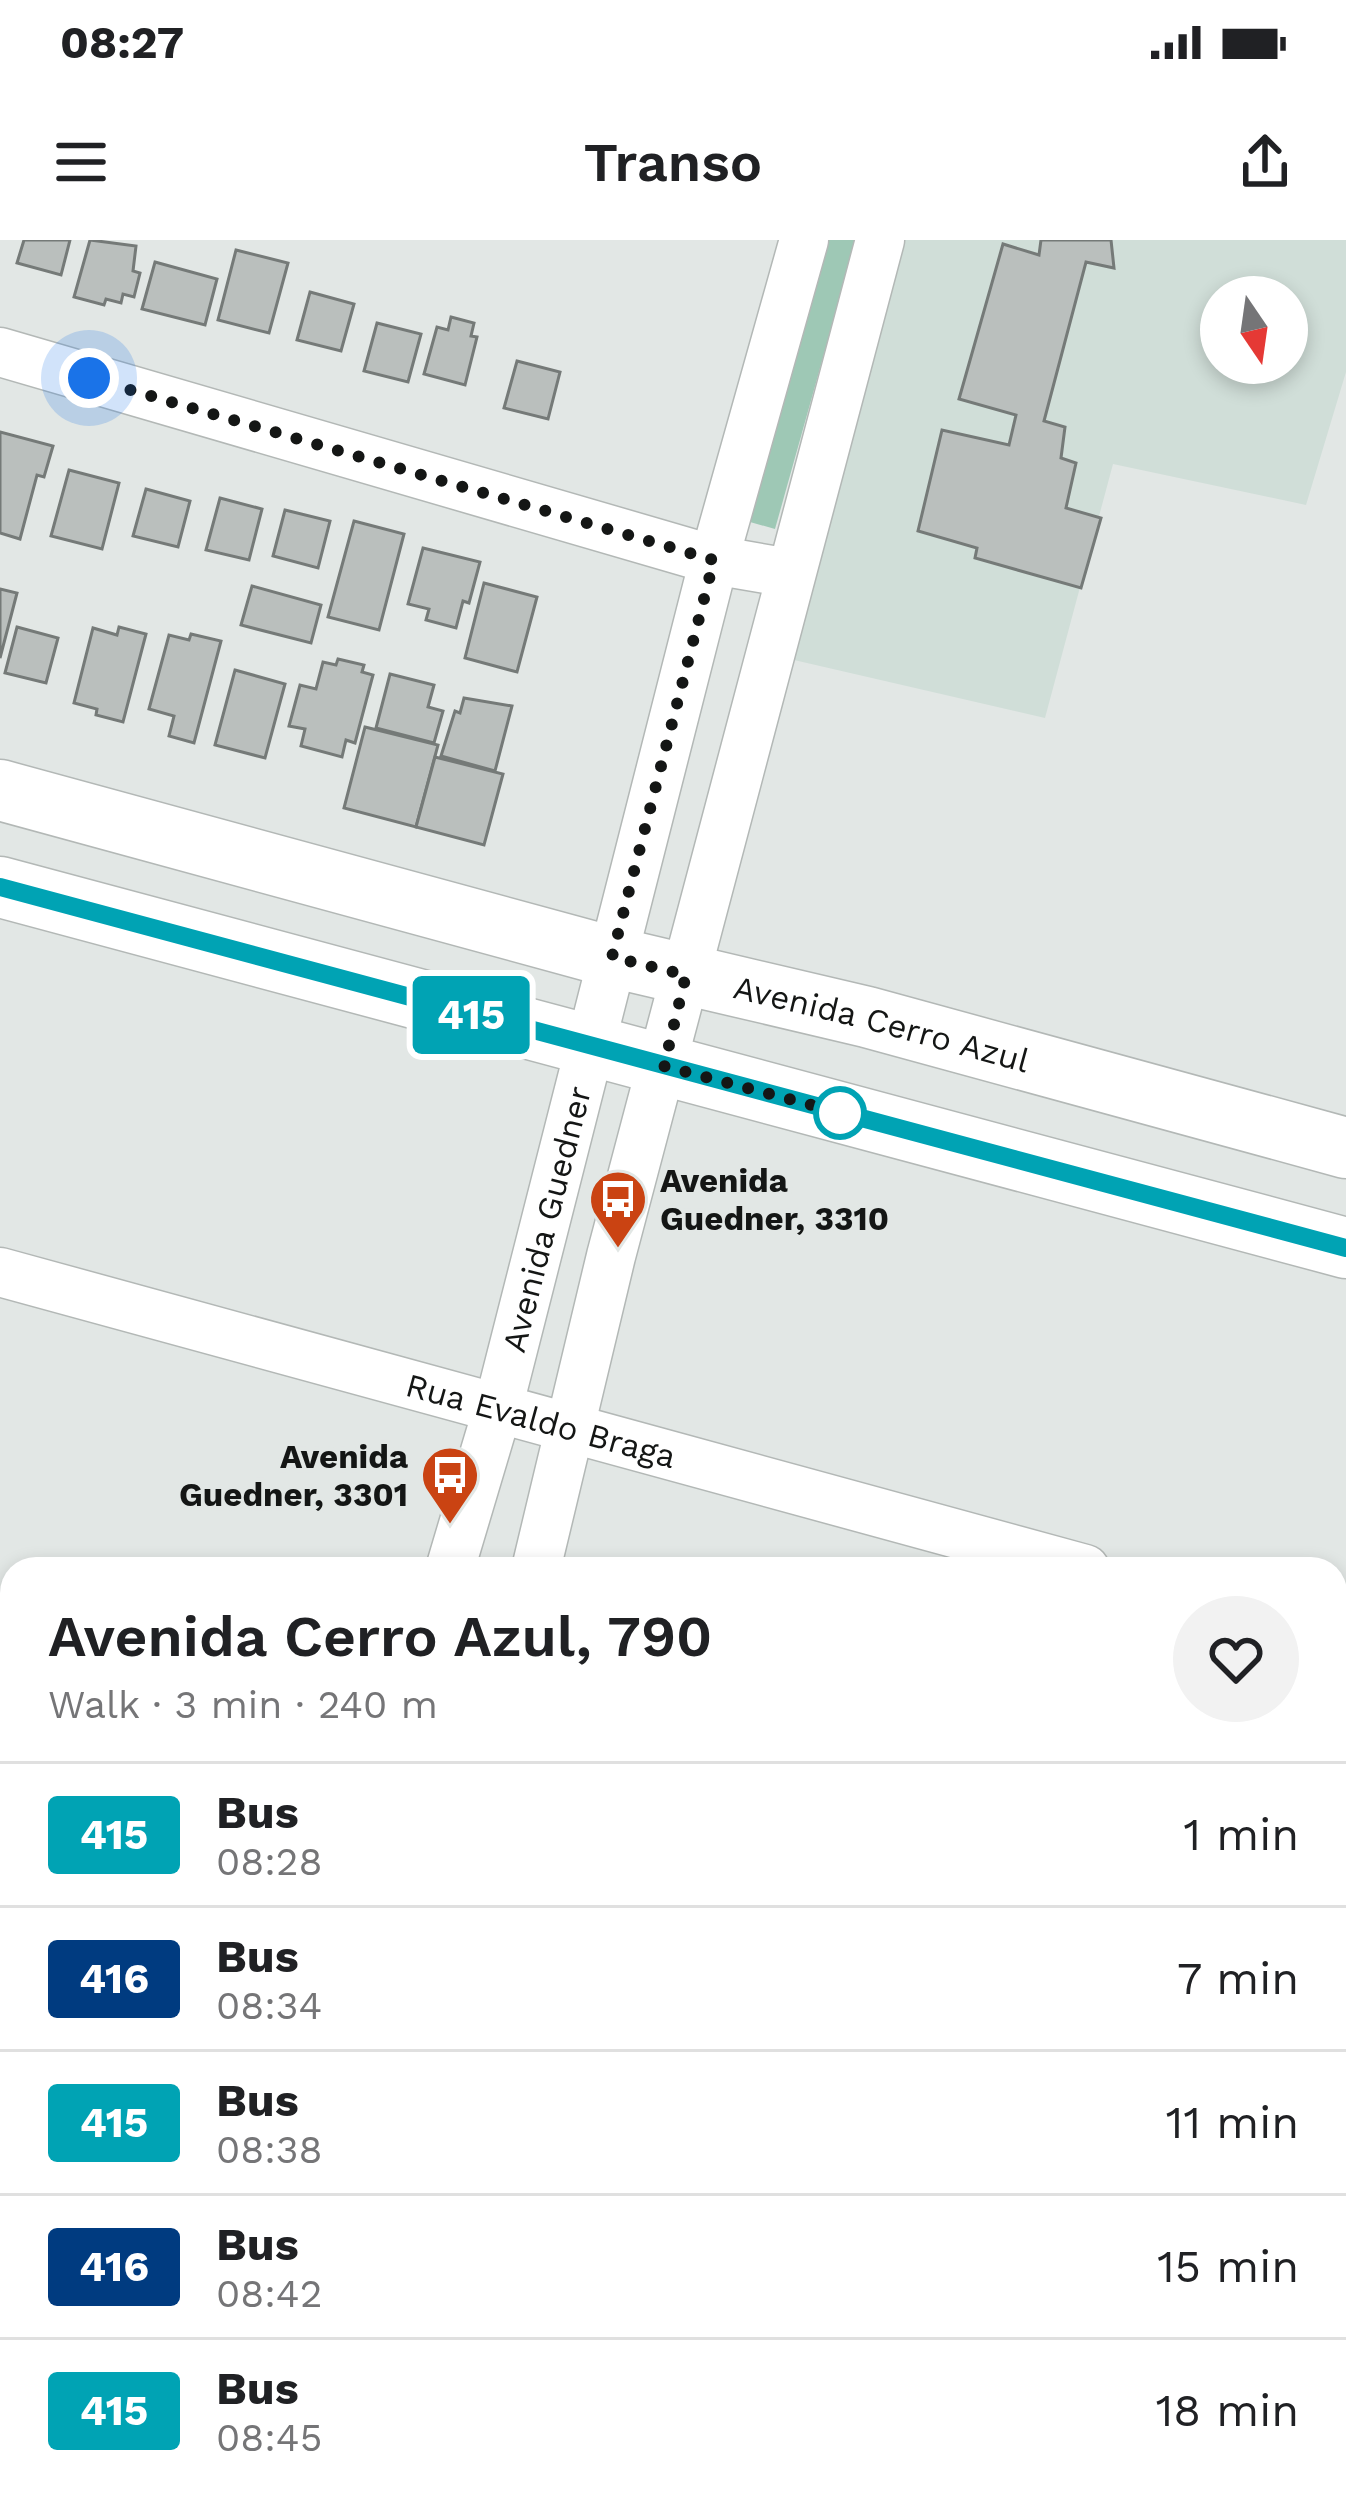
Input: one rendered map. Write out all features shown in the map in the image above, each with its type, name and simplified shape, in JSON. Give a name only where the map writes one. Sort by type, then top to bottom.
[{"type":"main road","name":"Avenida Cerro Azul","points":[[0,790],[612,957],[867,1017],[1346,1148]]},
{"type":"main road","points":[[0,887],[1346,1248]]},
{"type":"street","name":"Avenida Guedner","points":[[454,1557],[498,1408],[586,1047],[803,240]]},
{"type":"street","points":[[539,1557],[567,1429],[880,240]]},
{"type":"street","points":[[0,352],[714,560],[789,573]]},
{"type":"street","name":"Rua Evaldo Braga","points":[[0,1273],[1041,1557]]},
{"type":"shaded area","points":[[880,240],[1346,240],[1346,372],[1306,505],[1113,464],[1045,718],[768,654]]},
{"type":"green space","points":[[828,240],[856,240],[775,529],[750,522]]},
{"type":"building","points":[[24,240],[70,240],[61,275],[17,263]]},
{"type":"building","points":[[90,240],[136,246],[133,271],[140,273],[134,297],[123,294],[121,303],[106,299],[104,305],[74,297]]},
{"type":"building","points":[[1041,240],[1111,240],[1114,268],[1086,262],[1044,421],[1065,427],[1061,458],[1076,463],[1066,508],[1101,518],[1081,588],[975,558],[977,548],[918,531],[942,430],[1009,445],[1016,415],[959,399],[1003,244],[1039,255]]},
{"type":"building","points":[[236,250],[288,263],[269,333],[218,320]]},
{"type":"building","points":[[155,262],[217,279],[205,325],[142,309]]},
{"type":"building","points":[[310,292],[354,304],[341,351],[297,340]]},
{"type":"building","points":[[451,317],[474,323],[471,336],[477,337],[465,385],[424,374],[437,327],[448,330]]},
{"type":"building","points":[[377,323],[421,334],[408,382],[364,371]]},
{"type":"building","points":[[517,361],[560,372],[548,419],[504,408]]},
{"type":"building","points":[[0,432],[53,446],[44,477],[37,475],[20,539],[0,533]]},
{"type":"building","points":[[69,470],[119,483],[102,549],[51,536]]},
{"type":"building","points":[[146,489],[190,501],[178,547],[133,536]]},
{"type":"building","points":[[220,498],[262,509],[249,560],[206,550]]},
{"type":"building","points":[[285,510],[330,521],[318,568],[273,556]]},
{"type":"building","points":[[354,521],[404,534],[379,630],[328,617]]},
{"type":"building","points":[[423,548],[480,562],[469,603],[463,601],[456,628],[426,620],[429,609],[408,604]]},
{"type":"building","points":[[484,583],[537,597],[517,672],[465,658]]},
{"type":"building","points":[[252,586],[321,605],[311,643],[241,625]]},
{"type":"building","points":[[0,589],[17,593],[0,658]]},
{"type":"building","points":[[17,627],[58,638],[46,683],[5,673]]},
{"type":"building","points":[[119,627],[146,634],[123,722],[74,703],[93,628],[117,635]]},
{"type":"building","points":[[191,634],[221,641],[194,743],[169,736],[174,716],[149,709],[169,635],[189,640]]},
{"type":"building","points":[[338,659],[364,665],[362,672],[373,675],[355,743],[346,740],[342,757],[301,746],[305,729],[289,726],[300,685],[316,689],[323,662],[336,665]]},
{"type":"building","points":[[235,670],[285,684],[265,758],[215,745]]},
{"type":"building","points":[[390,674],[434,685],[428,707],[443,711],[434,743],[376,728]]},
{"type":"building","points":[[464,698],[512,706],[495,771],[441,756]]},
{"type":"building","points":[[365,727],[438,745],[416,827],[344,808]]},
{"type":"building","points":[[435,757],[503,774],[484,845],[416,827]]},
{"type":"bus line","name":"415","points":[[0,887],[1346,1248]]},
{"type":"place","name":"Avenida Guedner, 3310","points":[[618,1250]]},
{"type":"place","name":"Avenida Guedner, 3301","points":[[450,1526]]},
{"type":"route","points":[[89,378],[714,560],[612,957],[686,975],[664,1066],[846,1114],[840,1113]]}]
